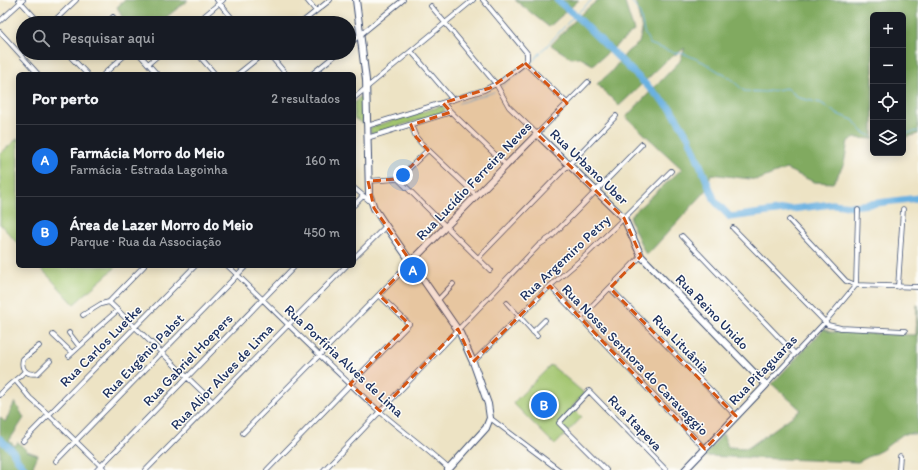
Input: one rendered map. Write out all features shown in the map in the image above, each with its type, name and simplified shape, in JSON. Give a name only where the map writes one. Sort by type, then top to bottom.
[{"type":"street","points":[[59,16],[76,0]]},
{"type":"street","points":[[203,16],[218,2],[223,0]]},
{"type":"street","points":[[307,0],[316,11]]},
{"type":"street","points":[[310,16],[330,0]]},
{"type":"street","points":[[356,0],[366,88],[369,194],[372,203],[386,226],[458,329],[473,362],[488,404],[490,418],[483,432],[449,470]]},
{"type":"street","points":[[356,38],[403,0]]},
{"type":"street","points":[[356,96],[473,0]]},
{"type":"street","points":[[367,126],[484,90],[496,84],[525,63],[528,55],[483,0]]},
{"type":"street","points":[[0,22],[21,1],[34,16]]},
{"type":"street","points":[[218,2],[230,16]]},
{"type":"street","name":"Rua Urbano Uber","points":[[431,6],[496,84],[509,107],[624,218],[640,256]]},
{"type":"street","points":[[0,32],[16,50]]},
{"type":"street","points":[[411,51],[453,100]]},
{"type":"street","points":[[25,60],[36,72]]},
{"type":"street","points":[[76,60],[85,72]]},
{"type":"street","points":[[106,72],[120,60]]},
{"type":"street","points":[[144,60],[155,72]]},
{"type":"street","points":[[148,64],[153,60]]},
{"type":"street","points":[[203,60],[213,72]]},
{"type":"street","points":[[240,72],[255,60]]},
{"type":"street","points":[[274,60],[284,72]]},
{"type":"street","points":[[314,72],[329,60]]},
{"type":"street","points":[[525,63],[567,103]]},
{"type":"street","name":"Rua Lucídio Ferreira Neves","points":[[243,433],[588,82]]},
{"type":"street","points":[[443,103],[506,165]]},
{"type":"street","points":[[367,138],[451,112]]},
{"type":"street","points":[[478,258],[616,116]]},
{"type":"street","points":[[410,125],[416,137],[428,150],[476,195]]},
{"type":"street","points":[[324,470],[539,244],[551,237],[642,144]]},
{"type":"street","points":[[368,181],[398,179],[428,150]]},
{"type":"street","name":"Rua Argemiro Petry","points":[[473,362],[550,286],[584,257],[671,171]]},
{"type":"street","points":[[398,179],[490,270]]},
{"type":"street","points":[[356,190],[372,203]]},
{"type":"street","points":[[356,203],[363,196]]},
{"type":"street","points":[[856,285],[858,210]]},
{"type":"street","points":[[898,287],[903,210]]},
{"type":"street","points":[[789,220],[850,284],[918,288]]},
{"type":"street","points":[[356,256],[386,226]]},
{"type":"street","points":[[733,228],[825,322],[837,327],[905,331]]},
{"type":"street","points":[[682,236],[795,354]]},
{"type":"street","points":[[580,318],[640,256]]},
{"type":"street","name":"Rua Reino Unido","points":[[640,256],[766,385]]},
{"type":"street","points":[[83,315],[101,304],[109,302],[142,268]]},
{"type":"street","name":"Rua Carlos Luetke","points":[[23,441],[193,268]]},
{"type":"street","name":"Rua Porfíria Alves de Lima","points":[[230,268],[350,384],[380,411],[434,455],[449,470]]},
{"type":"street","name":"Rua Eugênio Pabst","points":[[56,461],[244,268]]},
{"type":"street","name":"Rua Gabriel Hoepers","points":[[97,470],[293,268]]},
{"type":"street","name":"Rua Alior Alves de Lima","points":[[146,470],[344,268]]},
{"type":"street","points":[[438,300],[453,284]]},
{"type":"street","name":"Rua Pitaguaras","points":[[685,470],[825,322],[856,285]]},
{"type":"street","name":"Rua Nossa Senhora do Caravaggio","points":[[550,286],[705,449]]},
{"type":"street","name":"Rua Lituânia","points":[[610,288],[736,416]]},
{"type":"street","points":[[267,470],[409,324],[379,295]]},
{"type":"street","points":[[109,302],[213,402]]},
{"type":"street","points":[[507,303],[537,336]]},
{"type":"street","points":[[53,334],[70,355],[91,336],[98,327],[118,310]]},
{"type":"street","points":[[534,332],[545,320]]},
{"type":"street","points":[[69,333],[79,346]]},
{"type":"street","points":[[39,346],[23,359],[22,366],[25,371],[29,374],[38,373],[50,362]]},
{"type":"street","points":[[0,395],[7,386],[16,381],[25,371]]},
{"type":"street","points":[[16,381],[30,398],[105,470]]},
{"type":"street","name":"Rua Itapeva","points":[[606,470],[559,423],[589,391],[666,470]]},
{"type":"street","points":[[490,418],[559,470]]},
{"type":"street","points":[[899,470],[900,456]]},
{"type":"highlighted area","points":[[525,63],[567,103],[537,134],[624,218],[641,256],[610,288],[736,416],[705,449],[550,286],[473,362],[458,329],[380,411],[350,384],[409,324],[379,295],[411,262],[374,208],[368,181],[398,179],[428,150],[416,137],[411,125],[451,112],[443,103],[490,88]]},
{"type":"green space","points":[[125,0],[188,0],[168,16],[122,16],[117,7]]},
{"type":"green space","points":[[515,0],[579,0],[549,27]]},
{"type":"green space","points":[[598,0],[624,0],[634,31],[593,65],[579,57],[571,58],[551,45],[583,12]]},
{"type":"green space","points":[[635,0],[918,0],[918,134],[906,137],[906,12],[870,12],[870,139],[856,138],[848,141],[844,164],[833,183],[814,182],[786,169],[758,180],[711,174],[706,191],[648,254],[645,253],[630,220],[631,215],[682,169],[626,117],[680,61],[685,48],[666,61],[619,106],[597,84],[610,73],[628,51],[639,43],[642,30]]},
{"type":"green space","points":[[363,94],[363,124],[356,119],[356,101]]},
{"type":"green space","points":[[442,106],[445,109],[442,113],[372,134],[370,131],[371,127]]},
{"type":"green space","points":[[16,140],[16,242],[0,224],[0,154]]},
{"type":"green space","points":[[41,268],[115,268],[74,304]]},
{"type":"green space","points":[[917,305],[918,434],[903,434],[882,450],[858,462],[704,456],[723,434],[728,447],[748,448],[801,410],[772,384],[824,329],[830,332],[916,335]]},
{"type":"green space","points":[[551,365],[584,393],[572,407],[582,417],[555,445],[513,403]]},
{"type":"green space","points":[[15,402],[24,418],[9,441],[15,446],[18,442],[27,451],[38,455],[33,466],[35,470],[0,470],[0,417],[5,422]]},
{"type":"waterway","points":[[557,0],[575,15],[671,109],[689,138],[715,201],[730,217],[832,204],[853,206],[918,198]]},
{"type":"waterway","points":[[532,62],[575,15],[592,0]]},
{"type":"waterway","points":[[631,0],[640,14],[644,32],[650,44],[672,52],[685,54],[703,62],[731,79],[744,91],[765,92],[787,88],[799,98],[821,103],[837,114],[853,120],[863,132],[870,136]]},
{"type":"waterway","points":[[501,87],[526,69]]},
{"type":"waterway","points":[[459,103],[494,92]]},
{"type":"waterway","points":[[906,133],[918,131]]},
{"type":"waterway","points":[[0,439],[12,450],[26,470]]},
{"type":"place","name":"Farmácia Morro do Meio","points":[[413,270]]},
{"type":"place","name":"Área de Lazer Morro do Meio","points":[[544,405]]}]
